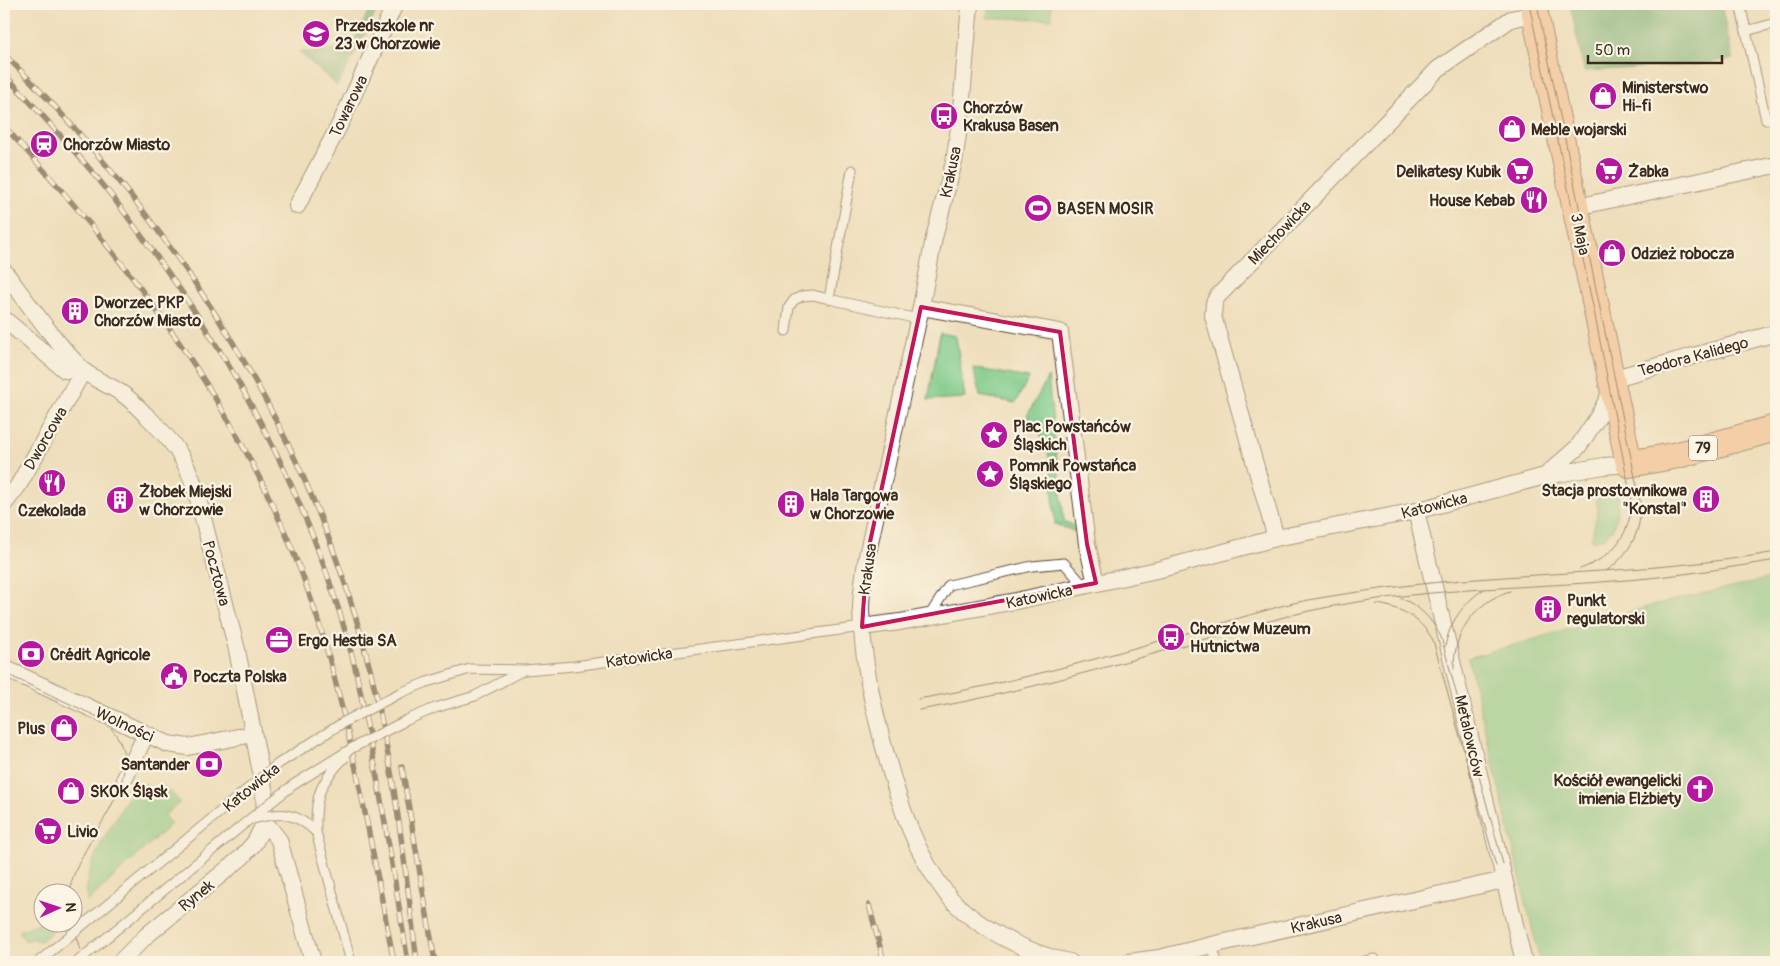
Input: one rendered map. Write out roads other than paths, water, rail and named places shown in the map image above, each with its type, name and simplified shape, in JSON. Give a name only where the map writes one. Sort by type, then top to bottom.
[{"type":"main road","name":"3 Maja","points":[[1534,9],[1629,464]]},
{"type":"main road","name":"Katowicka","points":[[1629,464],[1678,455],[1776,428]]},
{"type":"street","name":"Towarowa","points":[[297,206],[341,122],[395,4]]},
{"type":"street","name":"Krakusa","points":[[970,4],[955,152],[948,187],[934,238],[920,313],[867,556],[863,587],[862,627],[872,705],[907,824],[931,871],[947,894],[974,919],[1020,946],[1052,958],[1070,962]]},
{"type":"street","name":"Miechowicka","points":[[1276,538],[1214,316],[1214,303],[1217,297],[1269,242],[1438,69],[1511,19],[1534,9]]},
{"type":"street","points":[[1576,207],[1776,165]]},
{"type":"street","points":[[4,271],[83,371]]},
{"type":"street","points":[[920,313],[1060,332],[1087,544],[1090,585]]},
{"type":"street","points":[[4,319],[65,370],[83,371]]},
{"type":"street","name":"Teodora Kalidego","points":[[1612,383],[1653,367],[1776,333]]},
{"type":"street","name":"Dworcowa","points":[[5,500],[18,486],[83,371]]},
{"type":"street","name":"Pocztowa","points":[[83,371],[106,383],[131,400],[174,444],[190,473],[237,650],[264,788],[257,820]]},
{"type":"street","name":"Katowicka","points":[[1545,476],[1578,447],[1598,417],[1612,383]]},
{"type":"street","name":"Katowicka","points":[[862,627],[1016,601],[1161,569],[1276,538],[1416,511],[1545,476],[1604,466],[1629,464]]},
{"type":"street","name":"Metalowców","points":[[1416,511],[1524,962]]},
{"type":"street","name":"Wolności","points":[[4,668],[168,744],[188,747],[253,734]]},
{"type":"street","points":[[125,778],[146,734]]},
{"type":"street","points":[[257,820],[279,840],[313,962]]},
{"type":"street","name":"Rynek","points":[[120,962],[146,936],[242,857],[255,842],[257,820]]},
{"type":"street","name":"Krakusa","points":[[1128,962],[1159,958],[1504,880]]},
{"type":"lane","points":[[1740,4],[1766,120],[1776,119]]},
{"type":"lane","points":[[1746,31],[1776,23]]},
{"type":"lane","points":[[829,299],[852,170]]},
{"type":"lane","points":[[786,331],[789,307],[794,300],[802,296],[813,296],[920,313]]},
{"type":"lane","points":[[928,617],[949,585],[1032,566],[1064,563],[1090,585]]},
{"type":"lane","name":"Katowicka","points":[[38,962],[278,764],[344,722],[400,693],[427,682],[470,669],[525,670],[574,666],[862,627]]},
{"type":"lane","name":"Katowicka","points":[[77,962],[257,820],[301,780],[354,747],[406,720],[435,708],[475,696],[525,670]]},
{"type":"lane","points":[[351,962],[316,832],[315,807],[321,787],[332,769],[354,747]]},
{"type":"lane","points":[[257,820],[276,813],[293,816],[306,823],[316,832]]},
{"type":"lane","points":[[1212,945],[1217,962]]},
{"type":"lane","points":[[1361,962],[1375,959]]},
{"type":"tram line","points":[[1529,4],[1594,311],[1631,498],[1631,511],[1628,522],[1618,542],[1602,558],[1580,569]]},
{"type":"tram line","points":[[1537,4],[1640,501],[1639,522],[1633,540],[1622,557],[1606,571]]},
{"type":"tram line","points":[[918,699],[1057,669],[1285,605],[1323,597],[1484,578],[1679,565],[1776,552]]},
{"type":"tram line","points":[[919,710],[1059,680],[1288,616],[1328,607],[1369,600],[1451,591],[1655,577],[1716,570],[1776,560]]},
{"type":"tram line","points":[[1445,647],[1450,630],[1458,614],[1463,607],[1484,589]]},
{"type":"tram line","points":[[1454,669],[1457,643],[1469,620],[1486,603],[1510,591]]},
{"type":"tram line","points":[[1400,598],[1424,613],[1441,637],[1503,864]]},
{"type":"tram line","points":[[1376,604],[1394,608],[1409,615],[1428,632],[1433,640],[1496,866]]},
{"type":"tram line","points":[[4,673],[102,719],[119,740],[124,761],[121,783],[112,805],[75,872],[72,884]]},
{"type":"tram line","points":[[75,934],[84,962]]},
{"type":"railway","points":[[4,54],[67,120],[126,190],[181,263],[231,339],[275,418],[314,500],[346,585],[371,673],[398,817],[417,962]]},
{"type":"railway","points":[[4,74],[101,182],[177,285],[239,384],[267,435],[292,487],[315,541],[356,670],[389,844],[408,962]]},
{"type":"railway","points":[[4,126],[105,242],[152,303],[195,366],[235,432],[270,500],[301,570],[336,683],[363,802],[394,962]]},
{"type":"railway","points":[[402,767],[435,962]]},
{"type":"railway","points":[[869,905],[884,962]]},
{"type":"place","name":"Przedszkole nr 23 w Chorzowie","points":[[316,34]]},
{"type":"place","name":"Ministerstwo Hi-fi","points":[[1603,96]]},
{"type":"place","name":"Chorzów Krakusa Basen","points":[[944,116]]},
{"type":"place","name":"Meble wojarski","points":[[1512,129]]},
{"type":"place","name":"Chorzów Miasto","points":[[44,144]]},
{"type":"place","name":"Delikatesy Kubik","points":[[1520,171]]},
{"type":"place","name":"Żabka","points":[[1609,171]]},
{"type":"place","name":"House Kebab","points":[[1534,200]]},
{"type":"place","name":"BASEN MOSIR","points":[[1038,208]]},
{"type":"place","name":"Odzież robocza","points":[[1612,253]]},
{"type":"place","name":"Dworzec PKP Chorzów Miasto","points":[[75,311]]},
{"type":"place","name":"Plac Powstańców Śląskich","points":[[994,435]]},
{"type":"place","name":"Pomnik Powstańca Śląskiego","points":[[990,474]]},
{"type":"place","name":"Czekolada","points":[[52,483]]},
{"type":"place","name":"Stacja prostownikowa \"Konstal\"","points":[[1706,499]]},
{"type":"place","name":"Żłobek Miejski w Chorzowie","points":[[120,500]]},
{"type":"place","name":"Hala Targowa w Chorzowie","points":[[791,504]]},
{"type":"place","name":"Punkt regulatorski","points":[[1548,609]]},
{"type":"place","name":"Chorzów Muzeum Hutnictwa","points":[[1171,637]]},
{"type":"place","name":"Ergo Hestia SA","points":[[279,640]]},
{"type":"place","name":"Crédit Agricole","points":[[31,654]]},
{"type":"place","name":"Poczta Polska","points":[[174,676]]},
{"type":"place","name":"Plus","points":[[64,728]]},
{"type":"place","name":"Santander","points":[[209,764]]},
{"type":"place","name":"Kościół ewangelicki imienia Elżbiety","points":[[1700,789]]},
{"type":"place","name":"SKOK Śląsk","points":[[71,791]]},
{"type":"place","name":"Livio","points":[[48,831]]}]
